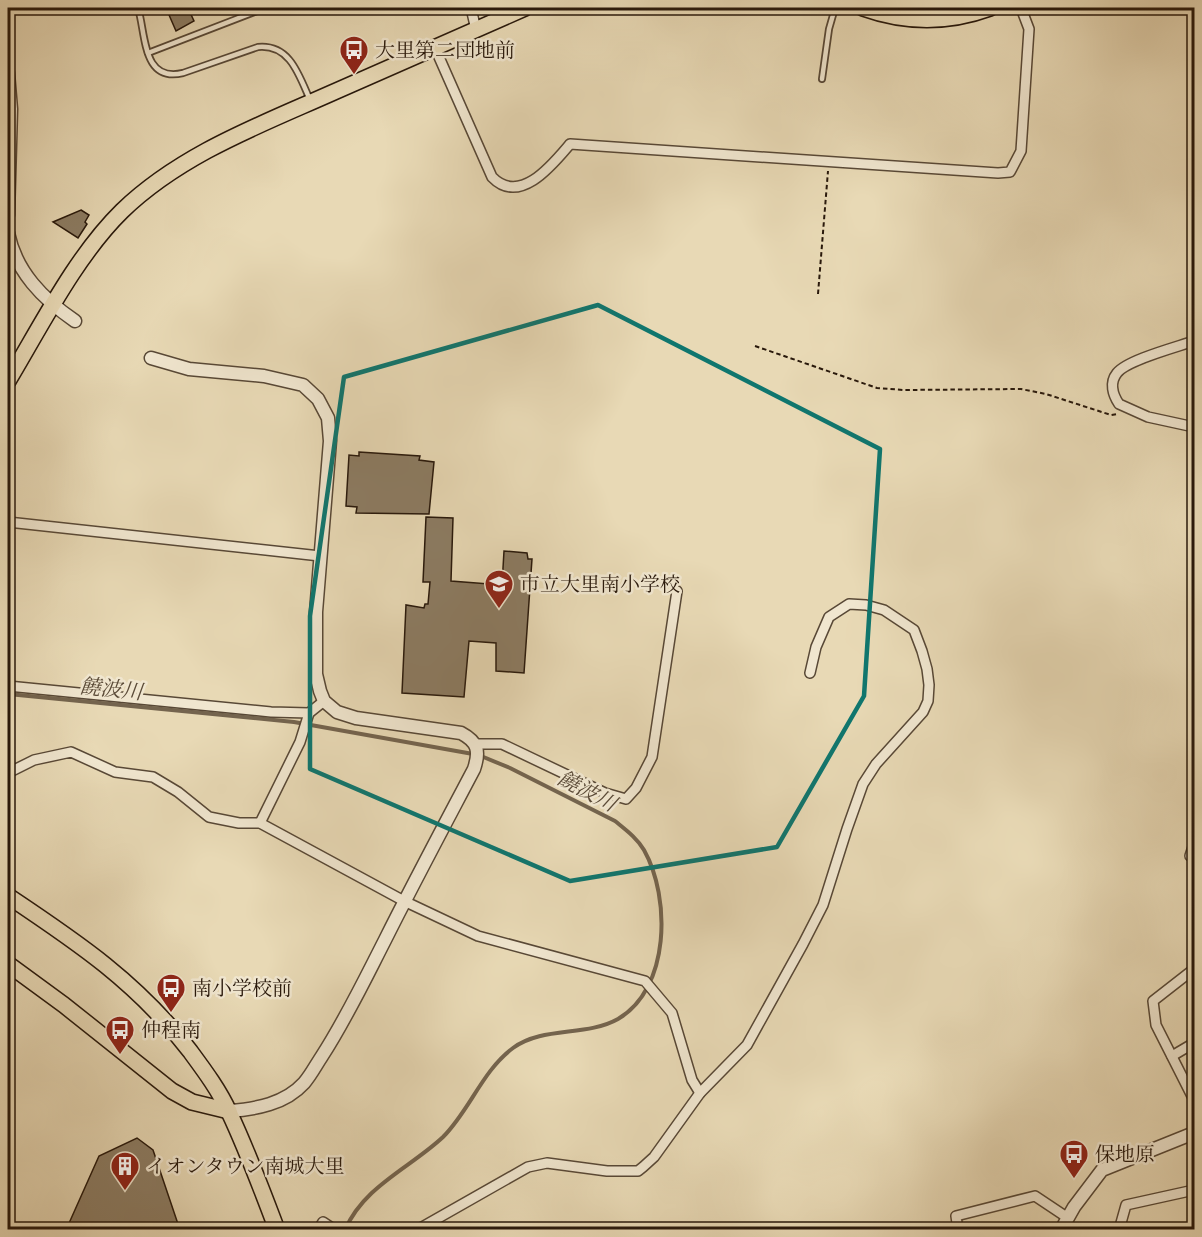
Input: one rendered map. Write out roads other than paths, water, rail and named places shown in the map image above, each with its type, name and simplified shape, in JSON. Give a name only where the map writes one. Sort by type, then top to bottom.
[{"type":"main road","points":[[8,381],[53,306],[107,227],[165,175],[216,146],[525,8]]},
{"type":"main road","points":[[863,8],[899,12],[927,20],[965,15],[990,8]]},
{"type":"main road","points":[[8,896],[86,948],[129,983],[172,1026],[207,1072],[229,1110],[278,1230]]},
{"type":"main road","points":[[8,964],[64,1005],[172,1091],[192,1102],[229,1110]]},
{"type":"street","points":[[471,8],[476,30]]},
{"type":"street","points":[[435,48],[492,177],[500,184],[510,187],[533,180],[548,171],[570,144],[998,173],[1010,172],[1021,151],[1029,29],[1021,8]]},
{"type":"street","points":[[8,73],[11,109],[8,215]]},
{"type":"street","points":[[8,233],[10,245],[30,280],[53,306],[75,321]]},
{"type":"street","points":[[1194,341],[1125,366],[1116,374],[1113,381],[1115,397],[1119,404],[1148,417],[1194,427]]},
{"type":"street","points":[[151,358],[189,369],[264,376],[303,386],[318,399],[328,418],[330,441],[316,612],[316,674],[324,701],[337,712],[356,718],[461,733],[471,738],[476,744],[478,758],[358,994],[332,1041],[304,1083],[288,1096],[272,1103],[250,1109],[229,1110]]},
{"type":"street","points":[[8,522],[320,556]]},
{"type":"street","points":[[476,744],[502,744],[605,793],[627,799],[636,788],[652,757],[677,591]]},
{"type":"street","points":[[417,1230],[537,1164],[547,1163],[608,1172],[638,1171],[654,1157],[700,1093],[747,1045],[823,905],[863,784],[876,764],[923,712],[928,701],[927,669],[914,630],[884,610],[866,605],[849,604],[830,617],[816,647],[810,673]]},
{"type":"street","points":[[8,686],[307,717]]},
{"type":"street","points":[[260,823],[300,742],[307,717],[324,701]]},
{"type":"street","points":[[8,773],[34,760],[71,752],[115,772],[153,777],[178,792],[209,817],[239,823],[260,823],[404,901],[478,936],[645,981],[672,1013],[692,1080],[700,1093]]},
{"type":"street","points":[[1194,843],[1190,856],[1194,857]]},
{"type":"street","points":[[1194,969],[1154,1001],[1156,1025],[1194,1100]]},
{"type":"street","points":[[1172,1056],[1194,1043]]},
{"type":"street","points":[[1061,1230],[1102,1170],[1194,1133]]},
{"type":"street","points":[[1119,1230],[1126,1205],[1194,1190]]},
{"type":"street","points":[[958,1230],[956,1216],[1035,1196],[1068,1218]]},
{"type":"street","points":[[318,1230],[323,1222],[335,1230]]},
{"type":"lane","points":[[138,8],[150,62],[164,74],[173,75],[258,47],[276,48],[291,59],[311,103]]},
{"type":"lane","points":[[148,53],[265,8]]},
{"type":"lane","points":[[822,79],[829,29],[835,8]]},
{"type":"waterway","name":"饒波川","points":[[8,694],[294,722],[473,754]]},
{"type":"waterway","name":"饒波川","points":[[345,1230],[353,1215],[376,1189],[443,1137],[502,1057],[525,1041],[551,1034],[606,1025],[618,1019],[635,1005],[648,987],[656,965],[661,941],[659,892],[653,870],[638,842],[615,821],[510,768],[481,756]]},
{"type":"place","name":"大里第二団地前","points":[[354,76]]},
{"type":"place","name":"市立大里南小学校","points":[[499,610]]},
{"type":"place","name":"南小学校前","points":[[171,1014]]},
{"type":"place","name":"仲程南","points":[[120,1056]]},
{"type":"place","name":"保地原","points":[[1074,1180]]},
{"type":"place","name":"イオンタウン南城大里","points":[[125,1192]]}]
